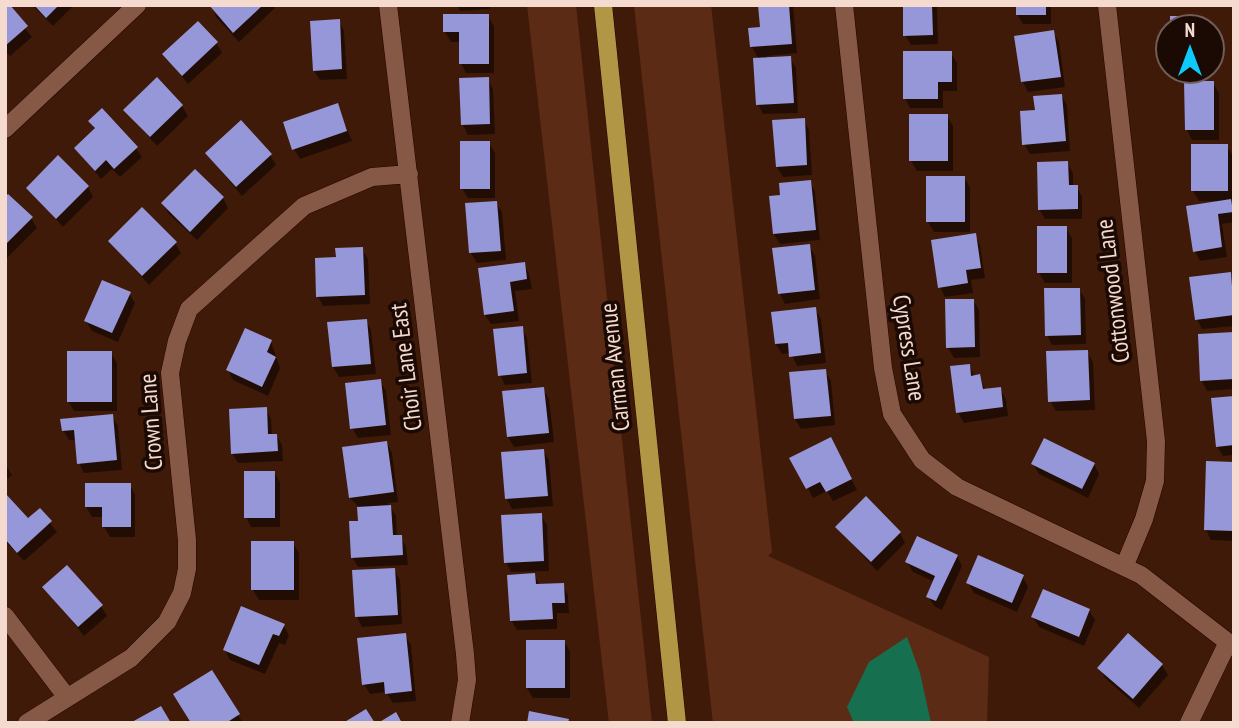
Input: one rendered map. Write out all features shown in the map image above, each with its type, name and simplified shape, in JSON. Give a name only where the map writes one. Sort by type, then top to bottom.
[{"type":"main road","name":"Carman Avenue","points":[[603,5],[677,723]]},
{"type":"street","points":[[5,129],[137,5]]},
{"type":"street","name":"Choir Lane East","points":[[388,5],[465,654],[467,680],[460,723]]},
{"type":"street","name":"Cypress Lane","points":[[844,5],[883,368],[892,414],[922,460],[957,487],[1141,575],[1231,644]]},
{"type":"street","name":"Cottonwood Lane","points":[[1107,5],[1156,440],[1155,481],[1144,519],[1124,567]]},
{"type":"street","name":"Crown Lane","points":[[27,723],[146,646],[167,622],[182,593],[187,569],[187,540],[170,373],[177,341],[189,309],[304,206],[372,177],[409,174]]},
{"type":"street","points":[[5,616],[66,696]]},
{"type":"street","points":[[1189,723],[1231,644]]},
{"type":"shaded area","points":[[527,5],[576,5],[652,723],[609,723]]},
{"type":"shaded area","points":[[634,5],[711,5],[772,552],[768,556],[989,657],[987,723],[713,723]]},
{"type":"shaded area","points":[[907,637],[920,673],[931,723],[854,723],[847,707],[869,662]]},
{"type":"building","points":[[5,5],[10,5],[28,26],[5,46]]},
{"type":"building","points":[[34,5],[59,5],[46,18]]},
{"type":"building","points":[[209,5],[263,5],[233,33]]},
{"type":"building","points":[[758,5],[789,5],[792,44],[750,47],[748,28],[760,27]]},
{"type":"building","points":[[903,5],[932,5],[933,35],[903,36]]},
{"type":"building","points":[[1016,5],[1046,5],[1046,15],[1016,15]]},
{"type":"building","points":[[443,14],[489,14],[489,64],[459,64],[459,32],[443,32]]},
{"type":"building","points":[[340,19],[342,69],[313,71],[310,21]]},
{"type":"building","points":[[198,21],[218,42],[182,76],[162,54]]},
{"type":"building","points":[[1054,30],[1061,77],[1021,82],[1014,36]]},
{"type":"building","points":[[903,51],[952,51],[952,82],[938,82],[938,99],[903,99]]},
{"type":"building","points":[[791,56],[794,103],[756,105],[753,58]]},
{"type":"building","points":[[157,77],[183,105],[150,137],[123,110]]},
{"type":"building","points":[[489,77],[490,124],[461,125],[459,78]]},
{"type":"building","points":[[1184,84],[1214,84],[1214,130],[1185,130]]},
{"type":"building","points":[[1062,94],[1066,141],[1022,145],[1020,111],[1035,110],[1033,96]]},
{"type":"building","points":[[338,103],[347,131],[292,150],[283,122]]},
{"type":"building","points":[[102,108],[138,147],[114,169],[106,160],[95,171],[74,148],[95,128],[88,121]]},
{"type":"building","points":[[909,114],[948,114],[948,161],[909,161]]},
{"type":"building","points":[[805,118],[807,165],[776,167],[772,120]]},
{"type":"building","points":[[241,120],[272,154],[236,187],[205,153]]},
{"type":"building","points":[[460,141],[490,141],[490,189],[460,189]]},
{"type":"building","points":[[1191,144],[1228,144],[1228,191],[1191,191]]},
{"type":"building","points":[[58,155],[89,186],[56,219],[26,188]]},
{"type":"building","points":[[1068,161],[1069,185],[1078,185],[1078,209],[1038,210],[1037,162]]},
{"type":"building","points":[[195,169],[224,197],[190,232],[161,203]]},
{"type":"building","points":[[926,176],[965,176],[965,222],[926,222]]},
{"type":"building","points":[[811,180],[816,230],[773,234],[769,196],[780,195],[779,183]]},
{"type":"building","points":[[8,194],[33,217],[5,245],[5,197]]},
{"type":"building","points":[[1231,199],[1233,212],[1218,214],[1222,247],[1193,252],[1186,206]]},
{"type":"building","points":[[497,201],[501,251],[469,253],[465,203]]},
{"type":"building","points":[[142,207],[177,242],[142,276],[108,241]]},
{"type":"building","points":[[1037,226],[1067,226],[1067,273],[1037,273]]},
{"type":"building","points":[[976,233],[981,268],[966,270],[968,283],[938,288],[931,240]]},
{"type":"building","points":[[810,244],[815,290],[778,294],[772,248]]},
{"type":"building","points":[[363,247],[365,295],[316,297],[315,258],[336,257],[335,248]]},
{"type":"building","points":[[525,262],[527,279],[510,282],[514,311],[484,315],[478,268]]},
{"type":"building","points":[[1231,272],[1234,315],[1195,320],[1189,277]]},
{"type":"building","points":[[102,280],[131,292],[112,333],[84,321]]},
{"type":"building","points":[[1044,288],[1080,288],[1081,335],[1045,336]]},
{"type":"building","points":[[945,299],[974,299],[975,347],[946,348]]},
{"type":"building","points":[[816,307],[821,353],[789,357],[788,343],[775,344],[771,312]]},
{"type":"building","points":[[367,319],[371,364],[332,367],[327,322]]},
{"type":"building","points":[[523,326],[527,373],[498,376],[493,329]]},
{"type":"building","points":[[245,328],[272,340],[267,352],[276,357],[262,387],[226,370]]},
{"type":"building","points":[[1234,332],[1234,379],[1200,381],[1198,334]]},
{"type":"building","points":[[1088,350],[1090,400],[1048,402],[1046,351]]},
{"type":"building","points":[[67,351],[112,351],[112,402],[67,402]]},
{"type":"building","points":[[970,364],[971,376],[980,374],[983,389],[1001,387],[1003,407],[956,413],[950,366]]},
{"type":"building","points":[[826,369],[831,416],[794,419],[789,372]]},
{"type":"building","points":[[381,379],[386,425],[350,429],[345,383]]},
{"type":"building","points":[[544,387],[549,433],[507,437],[502,391]]},
{"type":"building","points":[[1234,396],[1234,445],[1216,447],[1211,398]]},
{"type":"building","points":[[267,407],[268,434],[277,434],[278,451],[231,454],[229,409]]},
{"type":"building","points":[[113,414],[117,460],[77,464],[74,430],[62,431],[60,419]]},
{"type":"building","points":[[831,437],[852,479],[826,492],[820,482],[806,489],[789,458]]},
{"type":"building","points":[[1044,438],[1095,463],[1082,489],[1031,464]]},
{"type":"building","points":[[387,441],[394,492],[349,498],[342,447]]},
{"type":"building","points":[[544,449],[548,496],[505,499],[501,452]]},
{"type":"building","points":[[1206,461],[1234,462],[1234,531],[1204,530]]},
{"type":"building","points":[[244,471],[275,471],[275,518],[244,518]]},
{"type":"building","points":[[85,483],[131,483],[131,527],[102,527],[102,507],[85,507]]},
{"type":"building","points":[[5,493],[28,518],[40,508],[52,521],[17,553],[5,539]]},
{"type":"building","points":[[866,496],[901,532],[871,562],[835,527]]},
{"type":"building","points":[[391,505],[393,535],[402,535],[403,555],[351,558],[349,521],[358,521],[357,507]]},
{"type":"building","points":[[542,513],[544,561],[504,563],[501,515]]},
{"type":"building","points":[[917,536],[958,555],[936,601],[926,597],[935,576],[905,562]]},
{"type":"building","points":[[251,541],[294,541],[294,590],[251,590]]},
{"type":"building","points":[[978,555],[1024,575],[1012,603],[966,583]]},
{"type":"building","points":[[67,565],[103,605],[78,627],[42,587]]},
{"type":"building","points":[[395,568],[398,615],[355,617],[352,570]]},
{"type":"building","points":[[535,573],[536,584],[564,583],[565,603],[552,603],[553,619],[510,621],[507,575]]},
{"type":"building","points":[[1043,589],[1090,609],[1079,637],[1031,617]]},
{"type":"building","points":[[241,606],[285,624],[279,636],[273,634],[259,665],[223,650]]},
{"type":"building","points":[[406,633],[412,691],[385,694],[384,682],[362,685],[357,638]]},
{"type":"building","points":[[1128,633],[1163,664],[1133,699],[1097,668]]},
{"type":"building","points":[[526,640],[565,640],[565,688],[526,688]]},
{"type":"building","points":[[212,670],[240,714],[226,723],[191,723],[173,694]]},
{"type":"building","points":[[161,706],[171,723],[130,723]]},
{"type":"building","points":[[366,709],[375,723],[343,723]]},
{"type":"building","points":[[529,711],[569,719],[568,723],[527,723]]},
{"type":"building","points":[[396,712],[402,723],[378,723]]}]
